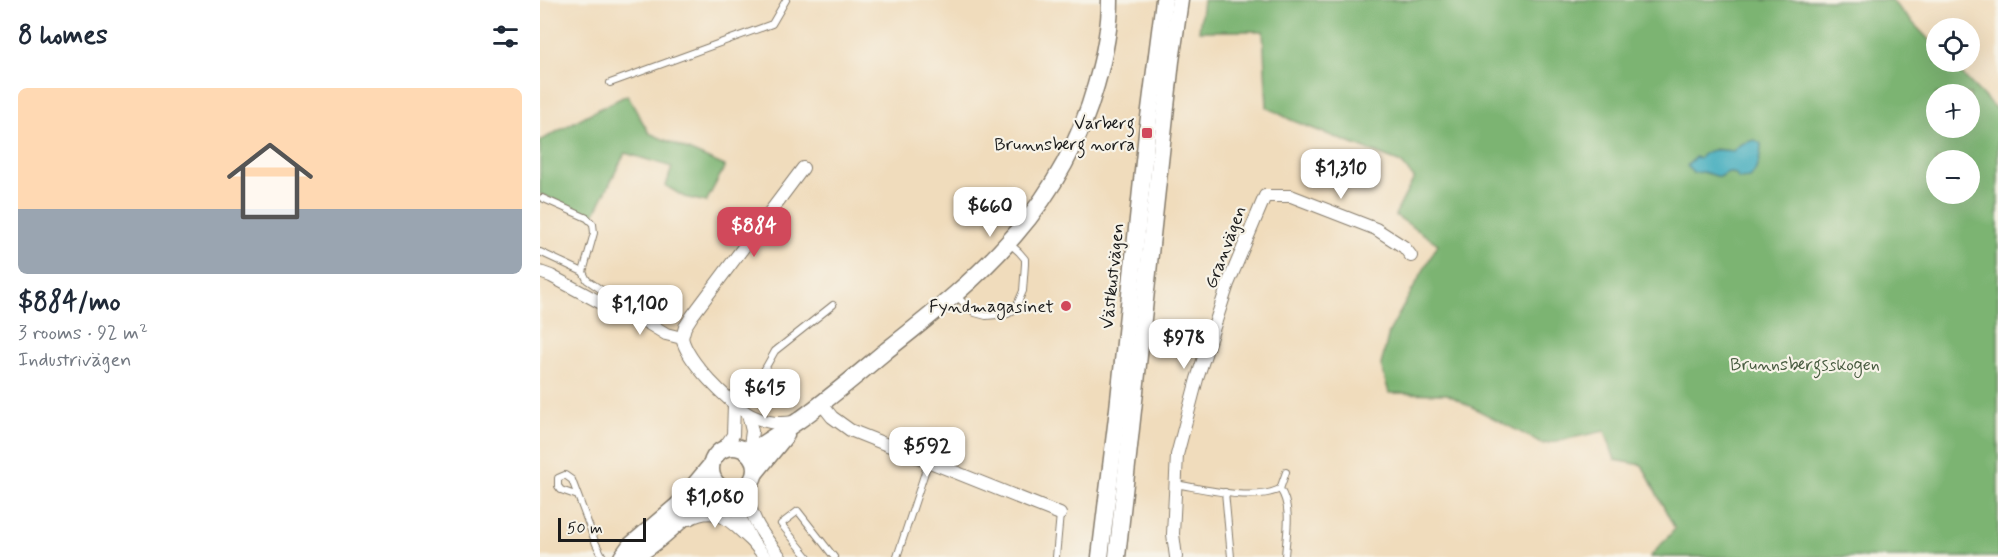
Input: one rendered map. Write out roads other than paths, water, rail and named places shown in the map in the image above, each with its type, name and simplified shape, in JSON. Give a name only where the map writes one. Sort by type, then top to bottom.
[{"type":"street","points":[[749,453],[799,421],[956,296],[1009,243],[1052,185],[1082,130],[1104,57],[1110,19],[1110,0]]},
{"type":"street","name":"Västkustvägen","points":[[1100,557],[1164,0]]},
{"type":"street","name":"Västkustvägen","points":[[1117,557],[1168,85],[1180,0]]},
{"type":"street","points":[[799,421],[772,423],[762,421],[734,405],[691,359],[682,338],[685,327],[692,316],[803,168]]},
{"type":"street","name":"Granvägen","points":[[1176,557],[1173,534],[1177,455],[1197,379],[1228,284],[1264,196],[1291,196],[1376,229],[1404,247],[1411,256]]},
{"type":"street","points":[[540,272],[604,305],[638,317],[666,334],[682,338]]},
{"type":"street","points":[[821,403],[832,417],[850,430],[1060,514]]},
{"type":"street","points":[[622,557],[630,546],[678,505],[711,465],[715,455],[734,435],[734,405]]},
{"type":"street","points":[[748,414],[752,431],[749,453]]},
{"type":"street","points":[[633,557],[650,547],[694,508],[725,490],[737,491],[751,480],[799,421]]},
{"type":"street","points":[[724,448],[740,447],[749,453],[754,462],[749,506],[752,517],[762,535],[780,557]]},
{"type":"street","points":[[711,465],[713,479],[725,490],[752,541]]},
{"type":"street","points":[[675,526],[697,514],[716,513],[752,541],[765,557]]},
{"type":"lane","points":[[610,83],[772,24],[786,0]]},
{"type":"lane","points":[[542,198],[587,218],[594,224],[594,233],[584,272],[587,280],[609,295],[620,311]]},
{"type":"lane","points":[[956,296],[975,313],[986,316],[1008,314],[1015,309],[1023,291],[1025,259],[1009,243]]},
{"type":"lane","points":[[540,252],[584,272]]},
{"type":"lane","points":[[734,405],[754,388],[775,351],[833,305]]},
{"type":"lane","points":[[897,557],[928,463]]},
{"type":"lane","points":[[1176,484],[1225,492],[1269,494],[1280,489],[1286,472]]},
{"type":"lane","points":[[1280,489],[1286,499],[1288,511],[1285,557]]},
{"type":"lane","points":[[1225,492],[1231,557]]},
{"type":"lane","points":[[578,496],[603,557]]},
{"type":"lane","points":[[808,557],[782,524],[798,511],[834,557]]},
{"type":"lane","points":[[1056,557],[1060,514]]},
{"type":"water","points":[[1755,140],[1761,144],[1761,153],[1750,178],[1738,179],[1736,174],[1728,172],[1720,177],[1703,172],[1693,173],[1687,166],[1695,157],[1700,158],[1707,152],[1733,151],[1741,144]]},
{"type":"place","name":"Varberg Brunnsberg norra","points":[[1147,133]]},
{"type":"place","name":"Fyndmagasinet","points":[[1066,306]]},
{"type":"park label","name":"Brunnsbergsskogen","points":[[1805,364]]}]
